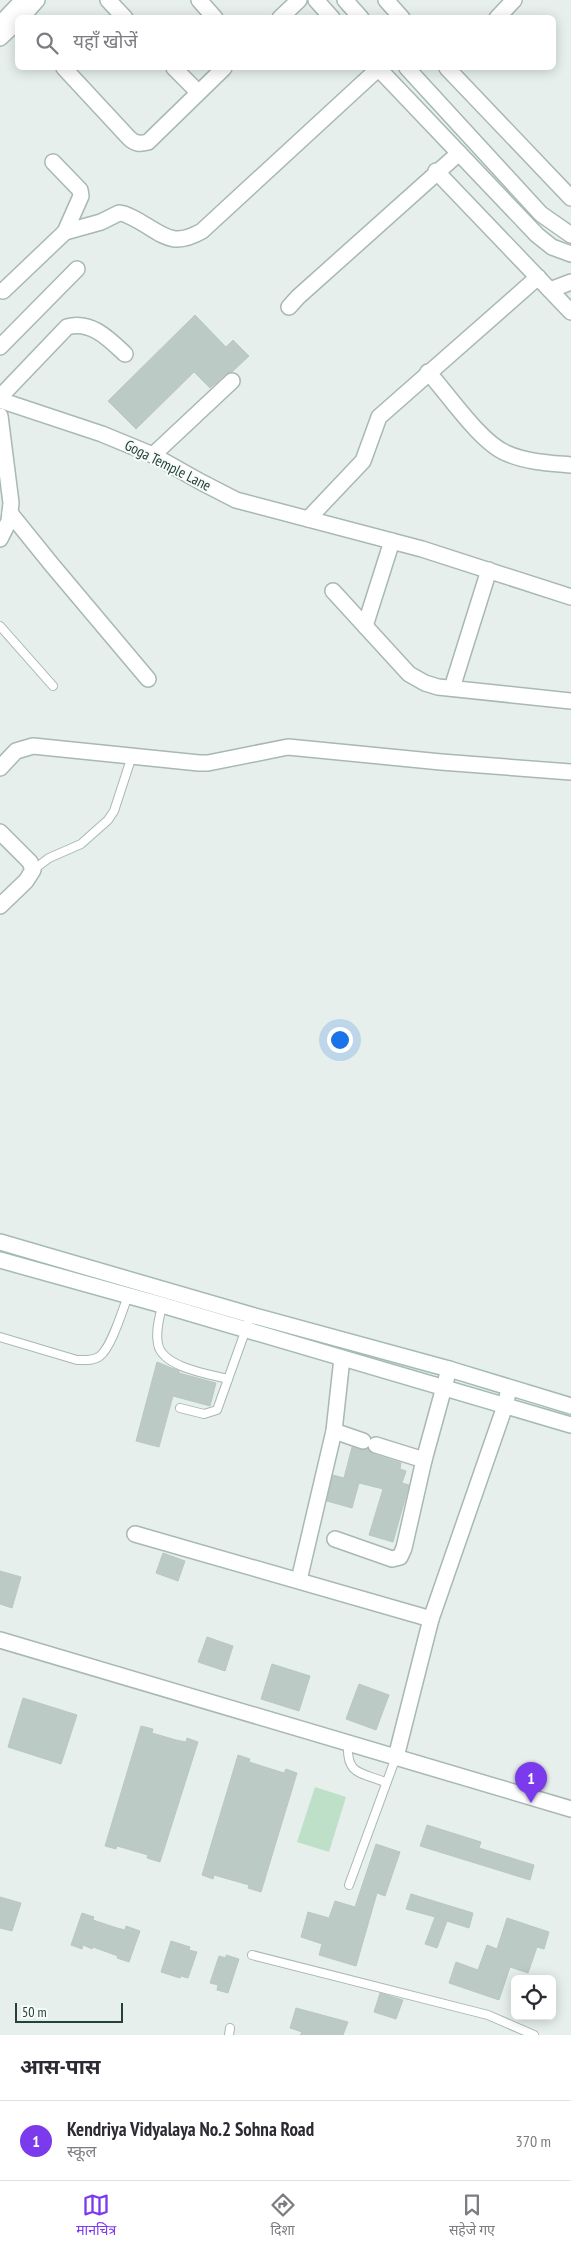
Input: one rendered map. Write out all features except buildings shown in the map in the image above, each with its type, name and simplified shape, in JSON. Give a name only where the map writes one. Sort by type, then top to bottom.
[{"type":"street","points":[[0,24],[23,0]]},
{"type":"street","points":[[24,15],[37,0]]},
{"type":"street","points":[[108,0],[122,15]]},
{"type":"street","points":[[199,0],[212,15]]},
{"type":"street","points":[[283,15],[299,0]]},
{"type":"street","points":[[316,0],[329,15]]},
{"type":"street","points":[[345,0],[358,15]]},
{"type":"street","points":[[386,0],[399,15]]},
{"type":"street","points":[[500,15],[514,0]]},
{"type":"street","points":[[0,38],[15,24]]},
{"type":"street","points":[[66,70],[134,143],[148,142],[222,70]]},
{"type":"street","points":[[176,70],[198,92]]},
{"type":"street","points":[[65,232],[100,222],[118,213],[127,215],[170,238],[186,240],[202,231],[221,215],[376,70]]},
{"type":"street","points":[[380,70],[537,235],[552,247],[571,254]]},
{"type":"street","points":[[409,70],[541,214],[571,235]]},
{"type":"street","points":[[450,70],[571,198]]},
{"type":"street","points":[[289,307],[459,153]]},
{"type":"street","points":[[3,291],[65,232],[81,196],[80,190],[53,162]]},
{"type":"street","points":[[436,172],[571,312]]},
{"type":"street","points":[[0,347],[76,269]]},
{"type":"street","points":[[308,519],[363,461],[379,416],[538,277]]},
{"type":"street","points":[[550,290],[571,282]]},
{"type":"street","points":[[0,398],[67,327],[77,324],[99,331],[125,354]]},
{"type":"street","points":[[428,372],[489,442],[505,453],[528,460],[571,465]]},
{"type":"street","points":[[153,454],[232,381]]},
{"type":"street","name":"Goga Temple Lane","points":[[0,398],[153,454],[200,482],[236,500],[392,541],[571,597]]},
{"type":"street","points":[[0,416],[10,513],[9,521],[0,539]]},
{"type":"street","points":[[10,513],[148,679]]},
{"type":"street","points":[[365,626],[392,541]]},
{"type":"street","points":[[452,688],[489,570]]},
{"type":"street","points":[[333,591],[409,674],[425,683],[452,688],[571,701]]},
{"type":"street","points":[[0,768],[16,750],[33,746],[208,763],[288,747],[571,772]]},
{"type":"street","points":[[0,832],[30,862],[33,870],[26,881],[0,906]]},
{"type":"street","points":[[0,1242],[251,1315],[449,1369],[571,1406]]},
{"type":"street","points":[[0,1260],[162,1305],[571,1425]]},
{"type":"street","points":[[299,1580],[334,1431],[342,1358]]},
{"type":"street","points":[[335,1539],[392,1559],[400,1557],[404,1548],[424,1460],[449,1369]]},
{"type":"street","points":[[396,1757],[430,1619],[505,1406],[509,1388]]},
{"type":"street","points":[[334,1431],[424,1460]]},
{"type":"street","points":[[135,1534],[430,1619]]},
{"type":"street","points":[[0,1640],[571,1809]]},
{"type":"lane","points":[[0,626],[53,686]]},
{"type":"lane","points":[[33,870],[49,858],[81,844],[108,820],[114,811],[132,756]]},
{"type":"lane","points":[[0,1337],[77,1360],[89,1360],[99,1357],[108,1344],[128,1296]]},
{"type":"lane","points":[[162,1305],[157,1343],[162,1354],[170,1360],[190,1368],[228,1379]]},
{"type":"lane","points":[[180,1408],[204,1414],[217,1410],[251,1315]]},
{"type":"lane","points":[[348,1743],[347,1757],[350,1765],[356,1771],[386,1782]]},
{"type":"lane","points":[[349,1885],[396,1757]]},
{"type":"lane","points":[[252,1955],[488,2015],[534,2035]]},
{"type":"green space","points":[[315,1787],[346,1797],[329,1852],[297,1842]]},
{"type":"place","name":"Kendriya Vidyalaya No.2 Sohna Road","points":[[531,1803]]}]
